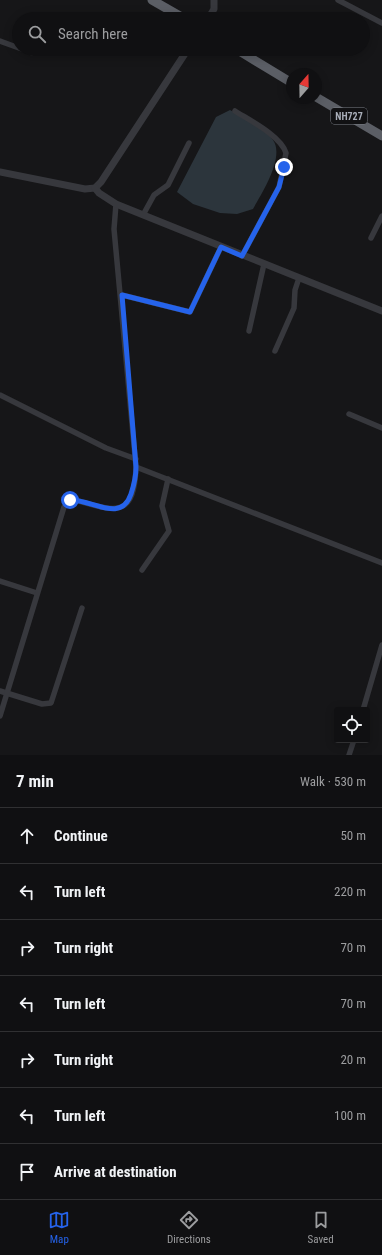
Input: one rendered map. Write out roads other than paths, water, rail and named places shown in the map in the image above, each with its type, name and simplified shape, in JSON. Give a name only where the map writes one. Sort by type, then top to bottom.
[{"type":"highway","points":[[152,0],[173,12]]},
{"type":"highway","points":[[248,56],[286,78]]},
{"type":"highway","name":"NH727","points":[[322,101],[382,136]]},
{"type":"street","points":[[338,0],[361,12]]},
{"type":"street","points":[[212,12],[216,1]]},
{"type":"street","points":[[370,17],[382,23]]},
{"type":"street","points":[[0,41],[12,45]]},
{"type":"street","points":[[0,172],[85,189],[95,188],[101,182],[184,56]]},
{"type":"street","points":[[235,111],[269,133],[286,153],[279,187],[242,256]]},
{"type":"street","points":[[143,215],[154,195],[168,185],[189,143]]},
{"type":"street","points":[[95,188],[99,193],[116,204],[242,256],[382,311]]},
{"type":"street","points":[[0,716],[64,507],[70,500],[75,500],[107,508],[123,508],[128,502],[132,491],[136,459],[122,295],[114,229],[116,204]]},
{"type":"street","points":[[371,238],[382,216]]},
{"type":"street","points":[[122,295],[190,312],[221,247]]},
{"type":"street","points":[[249,332],[264,264]]},
{"type":"street","points":[[275,351],[294,308],[295,290],[299,278]]},
{"type":"street","points":[[0,394],[106,448],[136,459]]},
{"type":"street","points":[[349,414],[382,428]]},
{"type":"street","points":[[136,467],[382,563]]},
{"type":"street","points":[[142,570],[169,531],[162,506],[168,479]]},
{"type":"street","points":[[0,581],[37,593]]},
{"type":"street","points":[[0,691],[42,704],[51,703],[82,608]]},
{"type":"street","points":[[364,707],[382,645]]},
{"type":"street","points":[[349,755],[353,743]]}]
